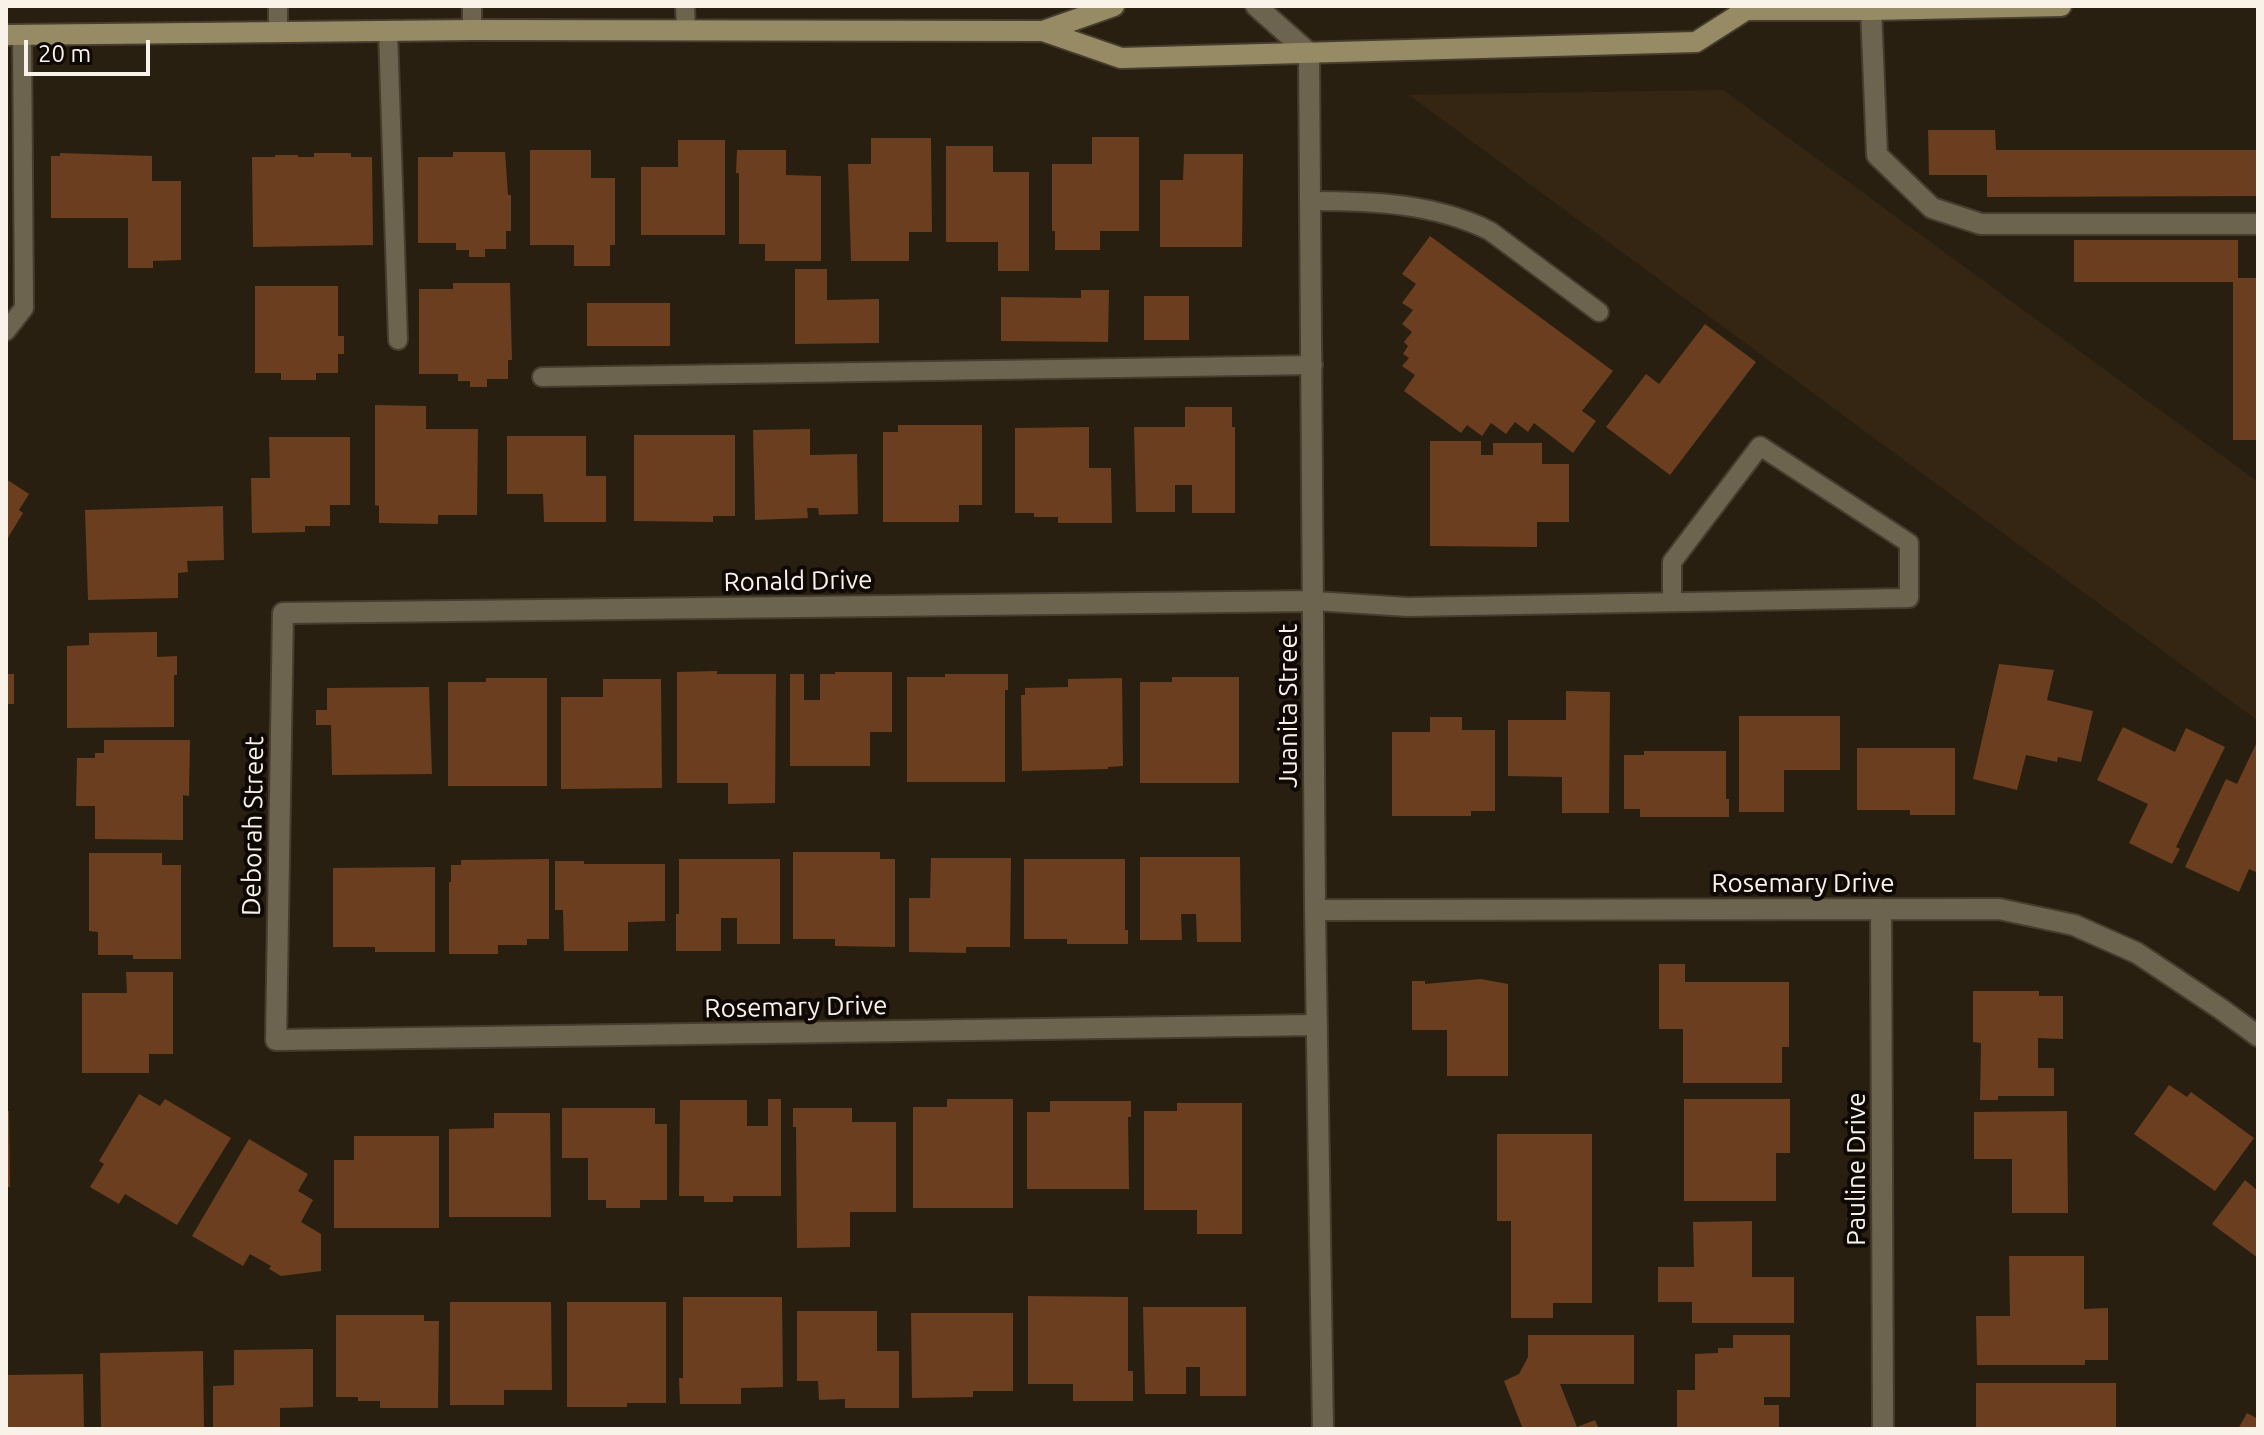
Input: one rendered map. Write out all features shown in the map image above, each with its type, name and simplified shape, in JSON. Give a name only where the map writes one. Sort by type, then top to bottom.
[{"type":"main road","points":[[1043,31],[1114,6]]},
{"type":"main road","points":[[14,35],[388,30],[1043,31],[1121,58],[1696,42],[1743,8],[1871,10],[2061,6]]},
{"type":"street","points":[[1256,6],[1309,53]]},
{"type":"street","points":[[1871,10],[1877,155],[1932,208],[1981,224],[2258,224]]},
{"type":"street","name":"Juanita Street","points":[[1309,53],[1315,910],[1323,1429]]},
{"type":"street","name":"Ronald Drive","points":[[283,613],[1314,601]]},
{"type":"street","name":"Deborah Street","points":[[276,1040],[283,613]]},
{"type":"street","name":"Pauline Drive","points":[[1881,909],[1883,1429]]},
{"type":"street","name":"Rosemary Drive","points":[[1315,910],[1999,909],[2074,925],[2137,953],[2258,1036]]},
{"type":"street","name":"Rosemary Drive","points":[[276,1040],[1317,1025]]},
{"type":"lane","points":[[278,6],[278,32]]},
{"type":"lane","points":[[472,6],[472,30]]},
{"type":"lane","points":[[685,6],[686,30]]},
{"type":"lane","points":[[388,30],[398,340]]},
{"type":"lane","points":[[6,331],[24,308],[14,35]]},
{"type":"lane","points":[[1311,201],[1374,201],[1440,212],[1472,222],[1490,231],[1599,312]]},
{"type":"lane","points":[[542,377],[1313,365]]},
{"type":"lane","points":[[1314,601],[1408,607],[1909,598],[1909,543],[1760,446],[1672,562],[1672,602]]},
{"type":"shaded area","points":[[1723,90],[2258,482],[2258,721],[1409,95]]},
{"type":"building","points":[[1928,130],[1995,130],[1996,150],[2258,150],[2258,196],[1987,197],[1987,175],[1929,175]]},
{"type":"building","points":[[1092,137],[1139,137],[1139,231],[1100,231],[1100,250],[1055,250],[1052,164],[1092,164]]},
{"type":"building","points":[[871,138],[931,138],[932,232],[909,232],[909,261],[851,261],[848,164],[871,164]]},
{"type":"building","points":[[678,140],[725,140],[725,235],[641,235],[641,167],[678,167]]},
{"type":"building","points":[[946,146],[993,146],[993,172],[1029,172],[1029,271],[998,271],[998,242],[946,242]]},
{"type":"building","points":[[530,150],[591,150],[591,178],[615,178],[615,245],[610,245],[610,266],[574,266],[574,245],[530,245]]},
{"type":"building","points":[[737,150],[786,150],[786,175],[821,176],[821,261],[765,261],[765,244],[739,244]]},
{"type":"building","points":[[453,152],[505,152],[508,195],[511,195],[511,231],[506,231],[506,249],[485,249],[485,257],[469,257],[469,250],[456,250],[456,243],[418,243],[418,157],[453,157]]},
{"type":"building","points":[[60,153],[152,156],[152,181],[181,181],[181,260],[153,261],[153,268],[128,268],[128,218],[51,218],[51,156],[60,156]]},
{"type":"building","points":[[314,153],[351,153],[351,157],[372,157],[373,245],[253,247],[252,157],[314,157]]},
{"type":"building","points":[[1184,154],[1243,154],[1242,247],[1160,247],[1160,180],[1183,180]]},
{"type":"building","points":[[1430,236],[1613,371],[1582,411],[1596,421],[1573,453],[1534,423],[1528,432],[1515,422],[1506,434],[1491,423],[1482,436],[1467,425],[1461,433],[1404,391],[1415,375],[1402,366],[1409,358],[1403,354],[1408,346],[1404,342],[1412,332],[1402,324],[1413,310],[1402,303],[1416,284],[1402,274]]},
{"type":"building","points":[[2074,240],[2238,240],[2238,278],[2258,278],[2258,440],[2233,440],[2233,282],[2074,282]]},
{"type":"building","points":[[795,269],[827,269],[827,300],[879,299],[879,343],[795,344]]},
{"type":"building","points":[[453,283],[510,283],[512,360],[508,360],[508,379],[487,379],[487,387],[470,387],[470,381],[458,381],[458,374],[419,374],[419,289],[453,289]]},
{"type":"building","points":[[255,286],[338,286],[338,336],[344,336],[344,354],[338,354],[338,373],[316,373],[316,380],[281,380],[281,373],[255,373]]},
{"type":"building","points":[[1081,290],[1109,290],[1108,342],[1001,341],[1001,297],[1081,298]]},
{"type":"building","points":[[1144,296],[1189,296],[1189,340],[1144,340]]},
{"type":"building","points":[[587,303],[670,303],[670,346],[587,346]]},
{"type":"building","points":[[1705,324],[1756,362],[1670,475],[1606,427],[1646,374],[1659,384]]},
{"type":"building","points":[[375,405],[426,406],[426,429],[478,429],[477,515],[438,515],[438,524],[379,523],[379,506],[375,505]]},
{"type":"building","points":[[1185,407],[1232,407],[1232,427],[1235,427],[1235,513],[1192,513],[1192,485],[1175,485],[1175,512],[1136,512],[1134,427],[1185,427]]},
{"type":"building","points":[[898,425],[982,425],[982,505],[959,505],[959,522],[883,522],[883,432],[898,432]]},
{"type":"building","points":[[1089,427],[1089,468],[1111,468],[1112,523],[1058,523],[1058,517],[1015,513],[1015,428]]},
{"type":"building","points":[[810,429],[810,455],[857,454],[858,514],[819,515],[818,508],[807,508],[808,518],[755,520],[753,430]]},
{"type":"building","points":[[634,435],[735,435],[735,516],[713,516],[713,522],[634,521]]},
{"type":"building","points":[[507,436],[586,436],[586,476],[606,476],[606,522],[544,522],[543,494],[507,494]]},
{"type":"building","points":[[269,437],[350,437],[350,505],[330,505],[330,526],[305,526],[305,532],[252,533],[251,478],[270,478]]},
{"type":"building","points":[[1430,441],[1481,441],[1481,455],[1493,455],[1493,443],[1542,443],[1542,464],[1569,464],[1569,522],[1537,522],[1537,547],[1430,546]]},
{"type":"building","points":[[6,479],[29,494],[19,510],[23,513],[6,541]]},
{"type":"building","points":[[223,506],[224,560],[187,561],[188,572],[178,573],[178,598],[88,600],[85,510]]},
{"type":"building","points":[[157,632],[157,657],[177,656],[174,727],[67,728],[67,646],[89,645],[89,633]]},
{"type":"building","points":[[1999,664],[2054,670],[2047,700],[2093,711],[2081,762],[2058,757],[2057,762],[2026,755],[2017,790],[1973,779]]},
{"type":"building","points":[[717,671],[717,674],[776,674],[775,803],[728,804],[728,783],[677,783],[677,672]]},
{"type":"building","points":[[892,672],[892,732],[870,732],[870,766],[790,766],[790,674],[804,674],[804,700],[820,700],[820,674]]},
{"type":"building","points":[[6,674],[14,674],[14,704],[6,704]]},
{"type":"building","points":[[945,674],[1008,674],[1008,690],[1005,690],[1005,782],[907,782],[907,677],[945,677]]},
{"type":"building","points":[[1172,677],[1239,677],[1239,783],[1140,783],[1140,682],[1172,682]]},
{"type":"building","points":[[486,678],[547,678],[547,786],[448,786],[448,682],[486,682]]},
{"type":"building","points":[[1122,678],[1123,766],[1022,771],[1021,695],[1025,695],[1025,688],[1068,687],[1068,679]]},
{"type":"building","points":[[603,679],[661,679],[662,788],[561,789],[561,697],[603,697]]},
{"type":"building","points":[[429,687],[432,774],[332,775],[331,725],[316,725],[316,710],[327,710],[327,688]]},
{"type":"building","points":[[1566,691],[1610,692],[1609,813],[1562,813],[1562,777],[1508,776],[1508,720],[1566,720]]},
{"type":"building","points":[[1739,716],[1840,716],[1840,770],[1784,770],[1784,812],[1739,812]]},
{"type":"building","points":[[1430,717],[1462,717],[1462,730],[1495,730],[1495,811],[1471,811],[1471,816],[1392,816],[1392,732],[1430,732]]},
{"type":"building","points":[[2123,727],[2175,752],[2186,728],[2225,747],[2176,847],[2180,849],[2172,864],[2129,843],[2148,804],[2097,780]]},
{"type":"building","points":[[104,740],[190,740],[189,796],[183,795],[183,840],[95,839],[95,806],[76,806],[77,758],[95,758],[95,753],[104,753]]},
{"type":"building","points":[[2256,744],[2258,873],[2249,869],[2239,892],[2185,867],[2226,779],[2237,784]]},
{"type":"building","points":[[1857,748],[1955,748],[1955,815],[1910,815],[1910,810],[1857,810]]},
{"type":"building","points":[[1644,751],[1726,751],[1729,817],[1640,817],[1640,809],[1624,809],[1624,755],[1644,755]]},
{"type":"building","points":[[793,852],[880,852],[880,859],[895,859],[895,947],[835,946],[835,939],[793,939]]},
{"type":"building","points":[[89,853],[162,853],[162,865],[181,865],[181,959],[98,955],[98,932],[89,931]]},
{"type":"building","points":[[1140,857],[1240,857],[1241,942],[1197,942],[1196,914],[1181,914],[1182,940],[1140,940]]},
{"type":"building","points":[[931,858],[1011,858],[1010,947],[966,947],[966,953],[909,952],[909,898],[930,898]]},
{"type":"building","points":[[549,859],[549,939],[527,939],[527,945],[498,945],[498,954],[449,954],[451,865],[461,865],[461,860]]},
{"type":"building","points":[[679,859],[780,859],[780,944],[737,944],[737,918],[721,918],[721,951],[676,951]]},
{"type":"building","points":[[1024,859],[1125,859],[1125,930],[1128,930],[1128,944],[1067,944],[1067,939],[1024,939]]},
{"type":"building","points":[[555,861],[665,864],[665,921],[628,922],[628,951],[564,951],[563,910],[555,910]]},
{"type":"building","points":[[435,867],[435,952],[375,952],[375,947],[333,947],[333,868]]},
{"type":"building","points":[[1659,964],[1685,964],[1685,982],[1789,982],[1789,1047],[1782,1047],[1782,1083],[1683,1083],[1683,1029],[1659,1029]]},
{"type":"building","points":[[126,972],[173,972],[173,1054],[149,1054],[149,1073],[82,1073],[82,993],[127,993]]},
{"type":"building","points":[[1481,979],[1508,984],[1508,1076],[1447,1076],[1447,1030],[1412,1030],[1412,981],[1425,981],[1425,984]]},
{"type":"building","points":[[1973,991],[2039,991],[2039,996],[2063,996],[2063,1039],[2038,1038],[2038,1068],[2054,1068],[2054,1096],[1998,1096],[1998,1100],[1980,1100],[1981,1043],[1973,1042]]},
{"type":"building","points":[[2169,1085],[2187,1097],[2191,1092],[2254,1138],[2215,1191],[2134,1134]]},
{"type":"building","points":[[139,1094],[160,1106],[165,1099],[231,1138],[177,1225],[125,1194],[119,1204],[90,1187],[104,1164],[99,1161]]},
{"type":"building","points":[[768,1099],[781,1099],[781,1196],[733,1196],[733,1202],[704,1202],[704,1196],[679,1196],[680,1100],[747,1100],[747,1126],[768,1126]]},
{"type":"building","points":[[947,1099],[1013,1099],[1013,1208],[913,1208],[913,1107],[947,1107]]},
{"type":"building","points":[[1684,1099],[1790,1099],[1790,1153],[1776,1153],[1776,1201],[1684,1201]]},
{"type":"building","points":[[1050,1101],[1131,1101],[1131,1117],[1128,1117],[1129,1189],[1027,1189],[1027,1112],[1050,1112]]},
{"type":"building","points":[[1177,1103],[1242,1103],[1242,1234],[1197,1234],[1197,1210],[1144,1210],[1144,1111],[1177,1111]]},
{"type":"building","points":[[562,1108],[655,1108],[655,1124],[667,1124],[667,1200],[640,1200],[640,1208],[606,1208],[606,1200],[588,1200],[588,1158],[562,1158]]},
{"type":"building","points":[[793,1108],[852,1108],[852,1122],[896,1122],[896,1212],[850,1212],[850,1247],[797,1248],[796,1127],[793,1127]]},
{"type":"building","points":[[6,1111],[9,1111],[10,1187],[6,1187]]},
{"type":"building","points":[[2067,1111],[2068,1213],[2012,1213],[2012,1159],[1974,1159],[1974,1112]]},
{"type":"building","points":[[494,1113],[550,1113],[551,1217],[449,1217],[449,1129],[494,1128]]},
{"type":"building","points":[[1497,1134],[1592,1134],[1592,1303],[1553,1303],[1553,1318],[1511,1318],[1511,1221],[1497,1221]]},
{"type":"building","points":[[354,1136],[439,1136],[439,1228],[334,1228],[334,1160],[354,1160]]},
{"type":"building","points":[[249,1139],[308,1174],[298,1191],[313,1200],[301,1222],[321,1234],[321,1271],[281,1276],[250,1254],[243,1266],[192,1236]]},
{"type":"building","points":[[2245,1180],[2258,1191],[2258,1258],[2212,1224]]},
{"type":"building","points":[[1752,1221],[1752,1277],[1794,1277],[1794,1323],[1692,1323],[1692,1302],[1658,1302],[1658,1267],[1694,1267],[1693,1222]]},
{"type":"building","points":[[2009,1256],[2084,1256],[2084,1309],[2108,1308],[2108,1360],[2085,1360],[2085,1365],[1977,1365],[1976,1316],[2010,1316]]},
{"type":"building","points":[[1028,1296],[1128,1297],[1128,1371],[1133,1371],[1133,1401],[1073,1401],[1073,1384],[1028,1384]]},
{"type":"building","points":[[683,1297],[782,1297],[783,1387],[741,1388],[741,1404],[680,1404]]},
{"type":"building","points":[[450,1302],[551,1302],[552,1390],[504,1390],[504,1405],[450,1405]]},
{"type":"building","points":[[567,1302],[666,1302],[666,1403],[627,1403],[627,1407],[567,1407]]},
{"type":"building","points":[[1143,1307],[1246,1307],[1246,1396],[1200,1396],[1200,1367],[1186,1367],[1186,1394],[1145,1394]]},
{"type":"building","points":[[797,1311],[877,1311],[877,1351],[899,1351],[899,1408],[845,1408],[845,1399],[819,1400],[818,1381],[797,1381]]},
{"type":"building","points":[[911,1313],[1013,1313],[1013,1391],[973,1391],[973,1397],[912,1398]]},
{"type":"building","points":[[336,1315],[424,1315],[424,1321],[439,1321],[438,1408],[380,1408],[380,1401],[336,1397]]},
{"type":"building","points":[[1528,1335],[1634,1335],[1634,1384],[1560,1384],[1577,1427],[1595,1420],[1599,1429],[1523,1429],[1504,1381],[1519,1374],[1528,1357]]},
{"type":"building","points":[[1733,1335],[1790,1335],[1790,1397],[1764,1397],[1764,1405],[1779,1405],[1779,1427],[1677,1429],[1677,1390],[1695,1390],[1695,1354],[1718,1353],[1718,1348],[1733,1348]]},
{"type":"building","points":[[313,1349],[313,1407],[280,1408],[280,1429],[213,1429],[213,1386],[234,1385],[234,1350]]},
{"type":"building","points":[[203,1351],[204,1429],[101,1429],[100,1353]]},
{"type":"building","points":[[83,1374],[84,1429],[6,1429],[6,1375]]},
{"type":"building","points":[[1976,1383],[2116,1383],[2116,1429],[1976,1429]]},
{"type":"building","points":[[2247,1413],[2258,1419],[2258,1429],[2238,1429]]}]
